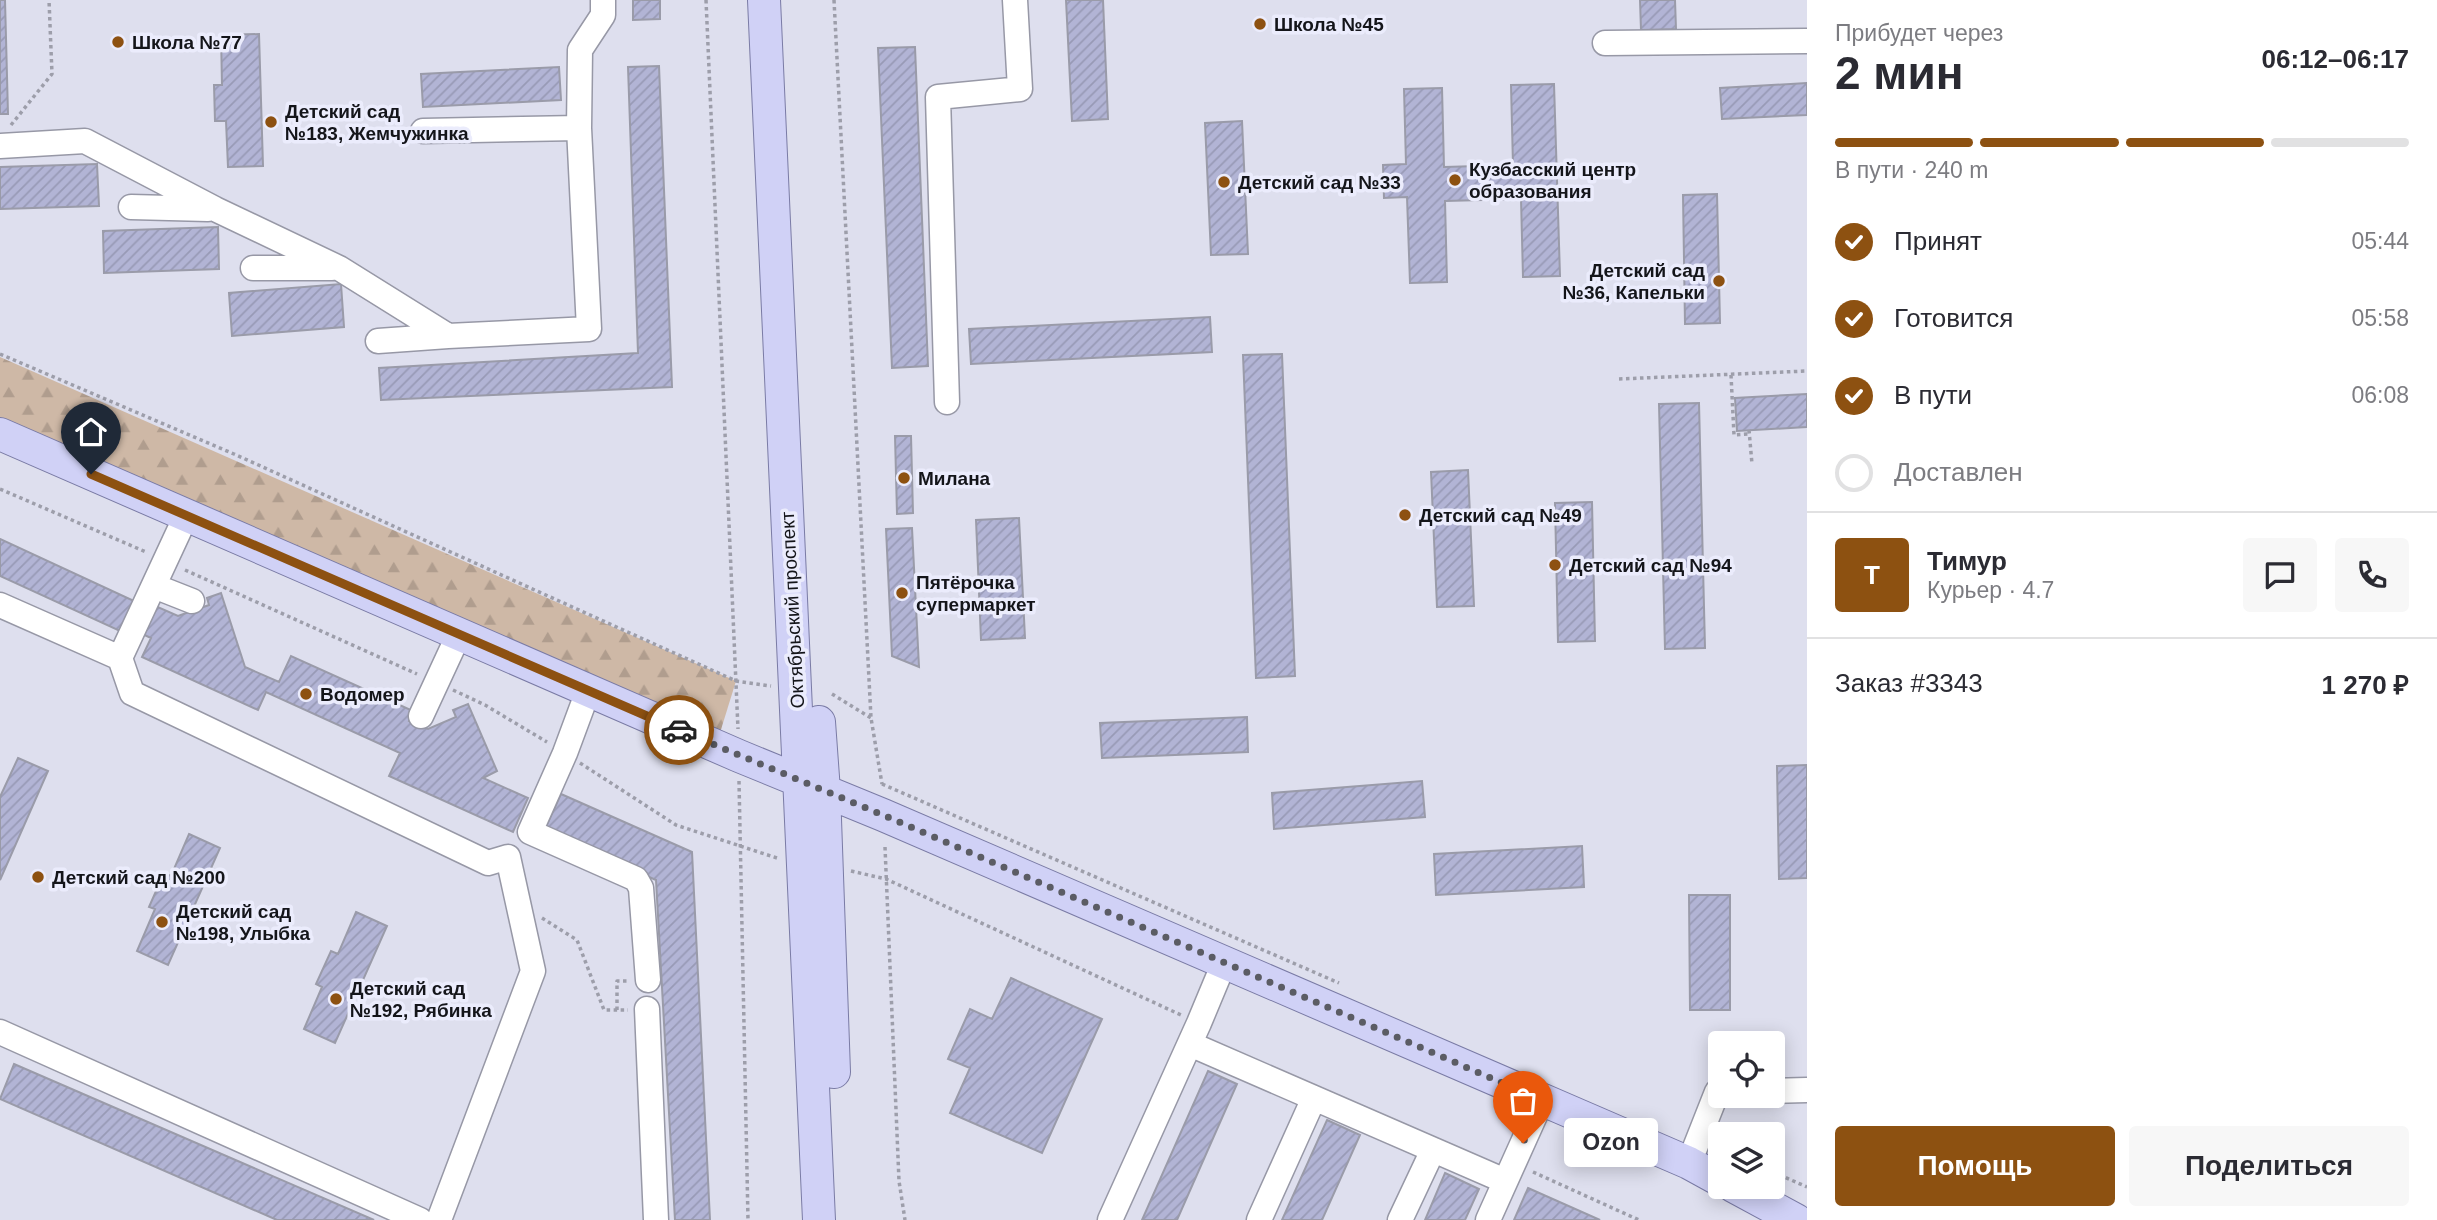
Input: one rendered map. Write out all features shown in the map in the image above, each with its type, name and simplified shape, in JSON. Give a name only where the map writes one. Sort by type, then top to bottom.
[{"type":"main road","name":"Октябрьский проспект","points":[[764,0],[840,1220]]},
{"type":"main road","name":"Октябрьский проспект","points":[[785,0],[817,692],[812,787],[802,863],[819,1220]]},
{"type":"main road","points":[[0,434],[588,691],[1708,1173]]},
{"type":"main road","points":[[1756,1199],[1796,1220]]},
{"type":"lane","points":[[378,341],[589,329],[579,128],[580,50],[603,15],[603,0]]},
{"type":"lane","points":[[947,402],[938,97],[1020,89],[1015,0]]},
{"type":"lane","points":[[1605,43],[1807,41]]},
{"type":"lane","points":[[423,131],[579,128]]},
{"type":"lane","points":[[4,136],[85,141],[215,209],[340,268],[448,336]]},
{"type":"lane","points":[[131,206],[215,209]]},
{"type":"lane","points":[[253,268],[340,268]]},
{"type":"lane","points":[[186,516],[120,658],[132,693],[488,863],[508,857],[530,832],[565,753],[588,691]]},
{"type":"lane","points":[[154,586],[192,601]]},
{"type":"lane","points":[[0,605],[120,658]]},
{"type":"lane","points":[[421,716],[459,634]]},
{"type":"lane","points":[[530,832],[636,879],[641,888],[648,980]]},
{"type":"lane","points":[[439,1220],[533,971],[508,857]]},
{"type":"lane","points":[[1110,1220],[1224,963]]},
{"type":"lane","points":[[647,1009],[656,1220]]},
{"type":"lane","points":[[0,1032],[420,1220]]},
{"type":"lane","points":[[1190,1044],[1505,1181]]},
{"type":"lane","points":[[1785,1091],[1807,1090]]},
{"type":"lane","points":[[1259,1220],[1314,1098]]},
{"type":"lane","points":[[1488,1220],[1542,1100]]},
{"type":"lane","points":[[1689,1163],[1711,1108]]},
{"type":"lane","points":[[1401,1220],[1433,1150]]},
{"type":"path","points":[[4,136],[52,75],[49,0]]},
{"type":"path","points":[[706,0],[738,741]]},
{"type":"path","points":[[834,0],[853,412],[871,718],[882,784],[1341,984]]},
{"type":"path","points":[[0,354],[246,459],[736,681],[772,686]]},
{"type":"path","points":[[1619,379],[1807,371]]},
{"type":"path","points":[[1731,374],[1734,435],[1749,432],[1752,464]]},
{"type":"path","points":[[0,489],[485,705],[676,825],[740,848],[791,862]]},
{"type":"path","points":[[832,694],[871,718]]},
{"type":"path","points":[[739,780],[748,1220]]},
{"type":"path","points":[[885,847],[899,1181],[905,1220]]},
{"type":"path","points":[[848,870],[886,879]]},
{"type":"path","points":[[518,902],[577,940],[604,1010],[647,1009]]},
{"type":"path","points":[[617,1010],[617,981],[648,980]]},
{"type":"path","points":[[1785,1177],[1807,1187]]},
{"type":"green space","points":[[0,357],[736,681],[719,736],[0,428]]},
{"type":"building","points":[[0,0],[5,0],[8,114],[0,114]]},
{"type":"building","points":[[633,0],[660,0],[660,19],[633,20]]},
{"type":"building","points":[[1066,0],[1103,0],[1108,119],[1072,121]]},
{"type":"building","points":[[1640,0],[1675,0],[1676,29],[1641,30]]},
{"type":"building","points":[[259,34],[263,166],[228,167],[226,121],[215,121],[214,85],[222,85],[221,35]]},
{"type":"building","points":[[915,47],[928,366],[892,368],[878,48]]},
{"type":"building","points":[[659,66],[672,387],[381,400],[379,368],[638,353],[628,67]]},
{"type":"building","points":[[559,67],[561,100],[423,107],[421,74]]},
{"type":"building","points":[[1807,83],[1807,115],[1722,119],[1720,88]]},
{"type":"building","points":[[1554,84],[1560,276],[1523,277],[1521,199],[1445,201],[1447,282],[1410,283],[1407,197],[1384,198],[1383,165],[1406,164],[1404,89],[1442,88],[1444,167],[1513,165],[1511,85]]},
{"type":"building","points":[[1242,121],[1248,254],[1211,255],[1205,123]]},
{"type":"building","points":[[97,164],[99,206],[0,209],[0,167]]},
{"type":"building","points":[[1717,194],[1720,323],[1685,324],[1683,195]]},
{"type":"building","points":[[218,227],[219,269],[104,273],[103,231]]},
{"type":"building","points":[[341,284],[344,327],[232,336],[229,293]]},
{"type":"building","points":[[1210,317],[1212,352],[971,364],[969,329]]},
{"type":"building","points":[[1282,354],[1295,676],[1256,678],[1243,355]]},
{"type":"building","points":[[1807,394],[1807,427],[1737,431],[1735,398]]},
{"type":"building","points":[[1699,403],[1705,648],[1665,649],[1659,404]]},
{"type":"building","points":[[895,436],[911,436],[913,513],[897,514]]},
{"type":"building","points":[[1468,470],[1474,606],[1437,607],[1431,472]]},
{"type":"building","points":[[1592,502],[1595,641],[1558,642],[1555,503]]},
{"type":"building","points":[[1019,518],[1025,638],[981,640],[976,520]]},
{"type":"building","name":"Пятёрочка супермаркет","points":[[912,528],[919,667],[892,656],[886,529]]},
{"type":"building","points":[[0,539],[134,601],[120,631],[0,576]]},
{"type":"building","points":[[221,593],[245,667],[279,682],[291,656],[413,711],[409,721],[428,729],[456,717],[453,710],[468,704],[497,771],[483,778],[528,798],[513,832],[389,776],[400,753],[266,692],[258,710],[142,657],[151,638],[138,632],[151,604],[178,616],[209,605],[207,598]]},
{"type":"building","points":[[1247,717],[1248,752],[1102,758],[1100,723]]},
{"type":"building","points":[[18,758],[48,771],[0,880],[0,797]]},
{"type":"building","points":[[1807,765],[1807,878],[1779,879],[1777,766]]},
{"type":"building","points":[[1422,781],[1425,817],[1274,829],[1272,793]]},
{"type":"building","points":[[561,794],[692,852],[710,1220],[675,1220],[656,880],[544,831]]},
{"type":"building","points":[[189,834],[220,848],[168,965],[137,951],[155,909],[149,907],[164,873],[171,876]]},
{"type":"building","points":[[1582,846],[1584,887],[1436,895],[1434,854]]},
{"type":"building","points":[[1689,895],[1730,895],[1730,1010],[1690,1010]]},
{"type":"building","points":[[356,912],[387,926],[335,1043],[304,1029],[322,987],[316,984],[331,951],[338,954]]},
{"type":"building","points":[[1011,978],[1102,1019],[1042,1153],[950,1113],[970,1068],[948,1059],[970,1009],[992,1019]]},
{"type":"building","points":[[14,1064],[374,1220],[277,1220],[0,1099]]},
{"type":"building","points":[[1208,1071],[1237,1084],[1177,1220],[1142,1220]]},
{"type":"building","points":[[1327,1120],[1360,1135],[1322,1220],[1282,1220]]},
{"type":"building","points":[[1445,1173],[1479,1189],[1465,1220],[1425,1220]]},
{"type":"building","points":[[1528,1188],[1600,1220],[1514,1220]]},
{"type":"way so far","points":[[679,730],[883,815],[1542,1100],[1523,1143]]},
{"type":"place","name":"Школа №45","points":[[1260,24]]},
{"type":"place","name":"Школа №77","points":[[118,42]]},
{"type":"place","name":"Детский сад №183, Жемчужинка","points":[[271,122]]},
{"type":"place","name":"Кузбасский центр образования","points":[[1455,180]]},
{"type":"place","name":"Детский сад №33","points":[[1224,182]]},
{"type":"place","name":"Детский сад №36, Капельки","points":[[1719,281]]},
{"type":"place","name":"Милана","points":[[904,478]]},
{"type":"place","name":"Детский сад №49","points":[[1405,515]]},
{"type":"place","name":"Детский сад №94","points":[[1555,565]]},
{"type":"place","name":"Пятёрочка супермаркет","points":[[902,593]]},
{"type":"place","name":"Водомер","points":[[306,694]]},
{"type":"place","name":"Детский сад №200","points":[[38,877]]},
{"type":"place","name":"Детский сад №198, Улыбка","points":[[162,922]]},
{"type":"place","name":"Детский сад №192, Рябинка","points":[[336,999]]},
{"type":"place","name":"Ozon","points":[[1523,1143]]},
{"type":"route","points":[[91,474],[679,730]]}]
